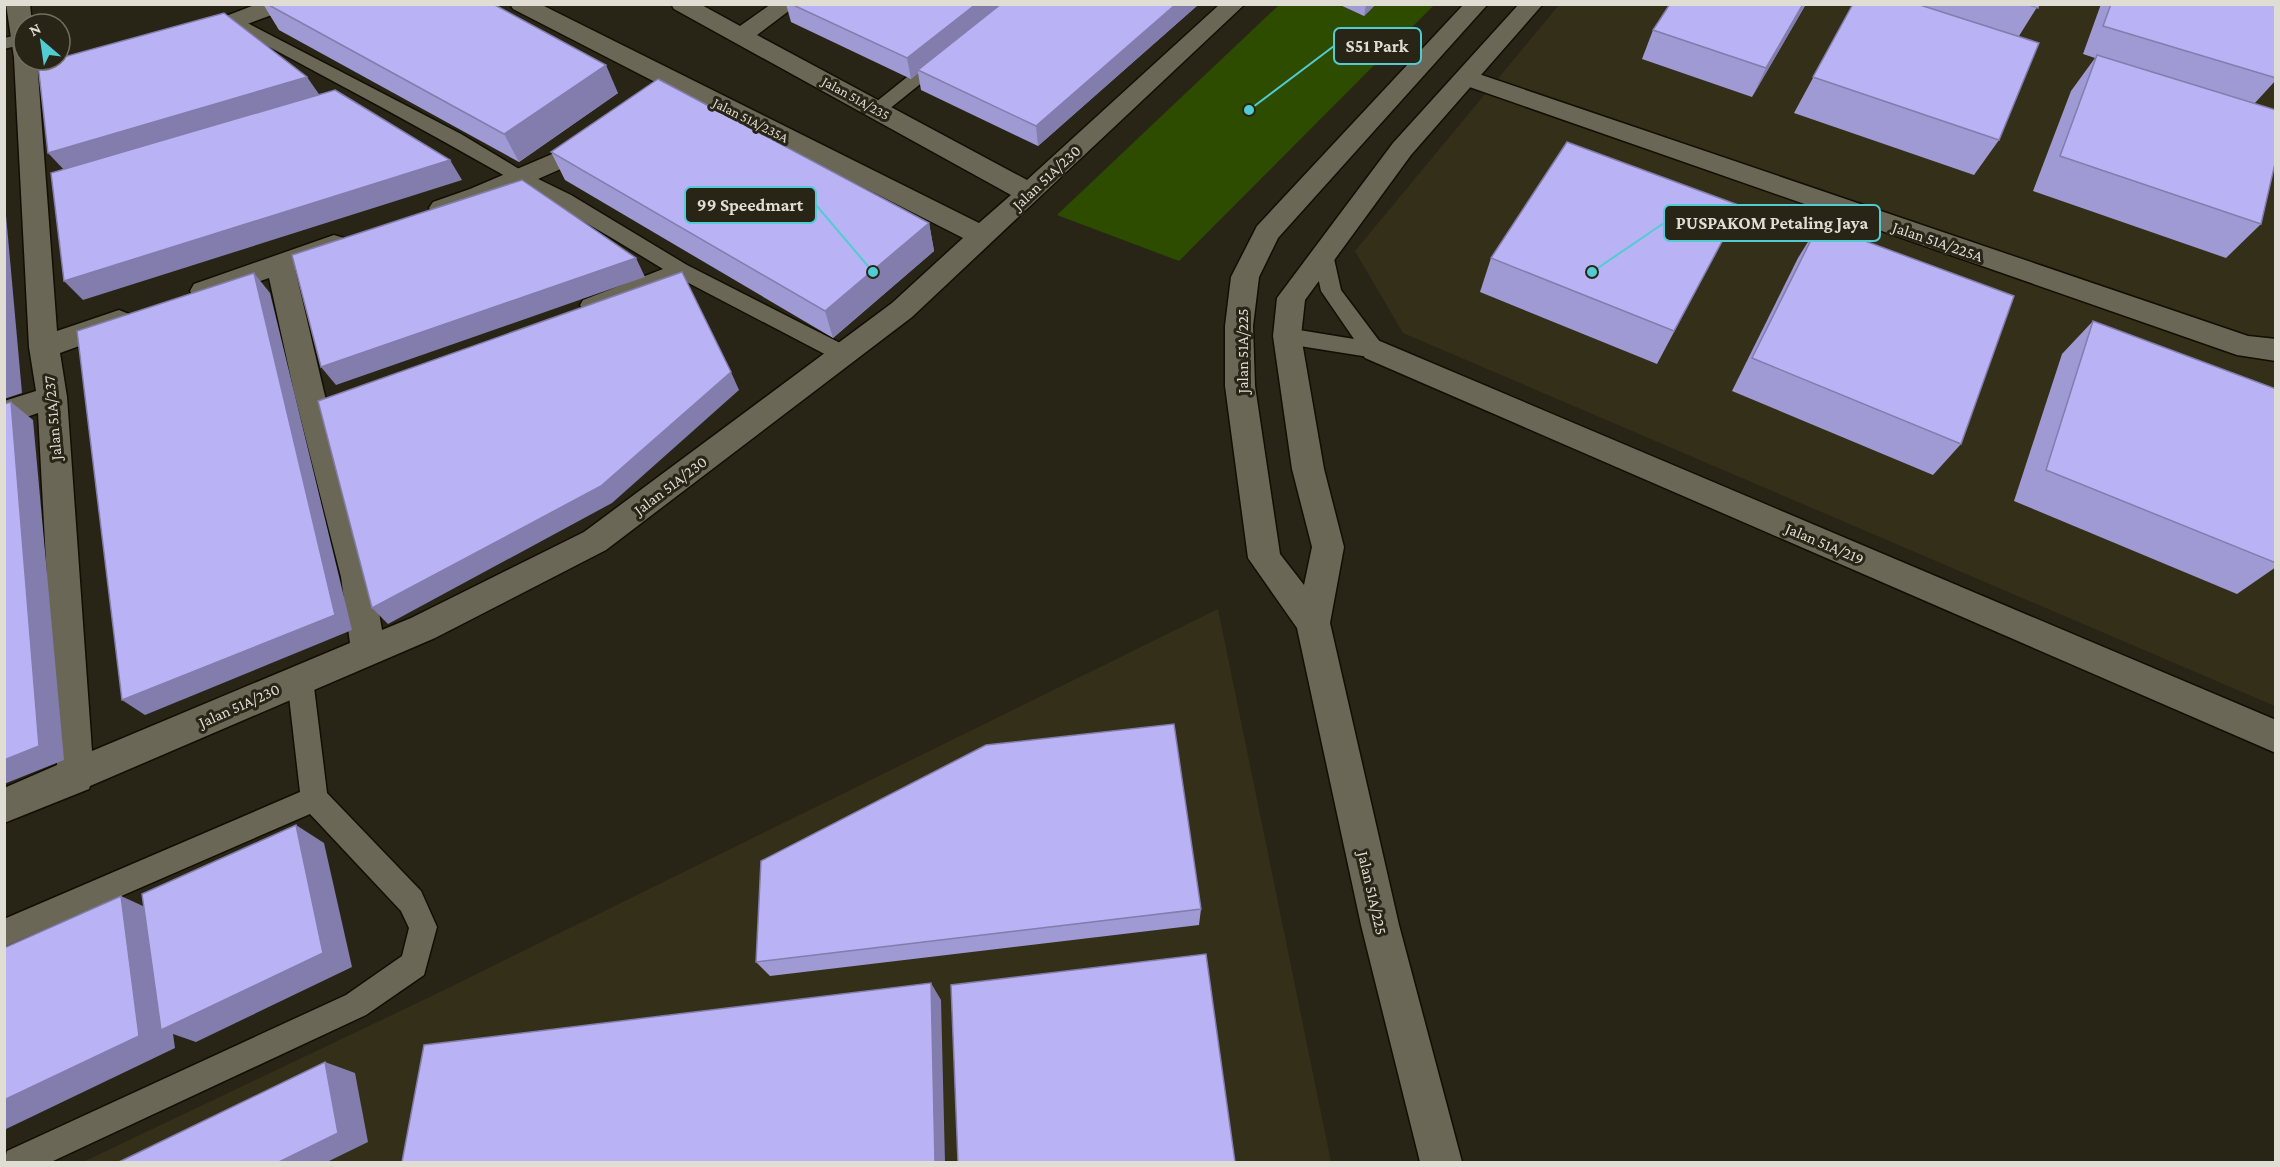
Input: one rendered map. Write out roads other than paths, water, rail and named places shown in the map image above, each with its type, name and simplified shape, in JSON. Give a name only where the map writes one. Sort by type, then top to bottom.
[{"type":"street","points":[[165,39],[234,21],[280,4]]},
{"type":"street","name":"Jalan 51A/235A","points":[[521,4],[981,236]]},
{"type":"street","name":"Jalan 51A/235","points":[[682,4],[1029,193]]},
{"type":"street","points":[[742,35],[787,4]]},
{"type":"street","name":"Jalan 51A/230","points":[[4,806],[423,628],[596,541],[902,310],[1234,4]]},
{"type":"street","name":"Jalan 51A/225","points":[[1313,622],[1264,558],[1240,386],[1239,326],[1245,277],[1267,233],[1477,4]]},
{"type":"street","name":"Jalan 51A/225","points":[[1441,1162],[1380,925],[1313,622],[1328,547],[1308,469],[1287,336],[1291,298],[1323,254],[1402,149],[1532,4]]},
{"type":"street","name":"Jalan 51A/237","points":[[24,72],[17,152],[45,192],[44,347],[52,397],[76,777]]},
{"type":"street","name":"Jalan 51A/225A","points":[[1467,78],[2247,347],[2276,350]]},
{"type":"street","points":[[424,214],[479,195],[598,142],[675,81]]},
{"type":"street","points":[[179,300],[357,237]]},
{"type":"street","points":[[280,264],[325,406],[357,577],[368,651]]},
{"type":"street","points":[[44,347],[146,311]]},
{"type":"street","name":"Jalan 51A/219","points":[[1375,350],[2276,737]]},
{"type":"street","points":[[4,413],[52,397]]},
{"type":"lane","points":[[234,21],[454,138],[517,177],[564,200],[680,270],[843,354]]},
{"type":"lane","points":[[877,110],[956,46]]},
{"type":"lane","points":[[342,97],[363,90]]},
{"type":"lane","name":"Jalan 51A/219","points":[[1323,254],[1331,291],[1375,350]]},
{"type":"lane","points":[[568,314],[680,270]]},
{"type":"lane","name":"Jalan 51A/219","points":[[1287,336],[1375,350]]},
{"type":"lane","points":[[18,1162],[356,1005],[414,965],[423,927],[411,901],[314,799],[300,679]]},
{"type":"lane","points":[[4,933],[314,799]]},
{"type":"place","name":"S51 Park","points":[[1249,110]]},
{"type":"place","name":"99 Speedmart","points":[[873,272]]},
{"type":"place","name":"PUSPAKOM Petaling Jaya","points":[[1592,272]]}]
